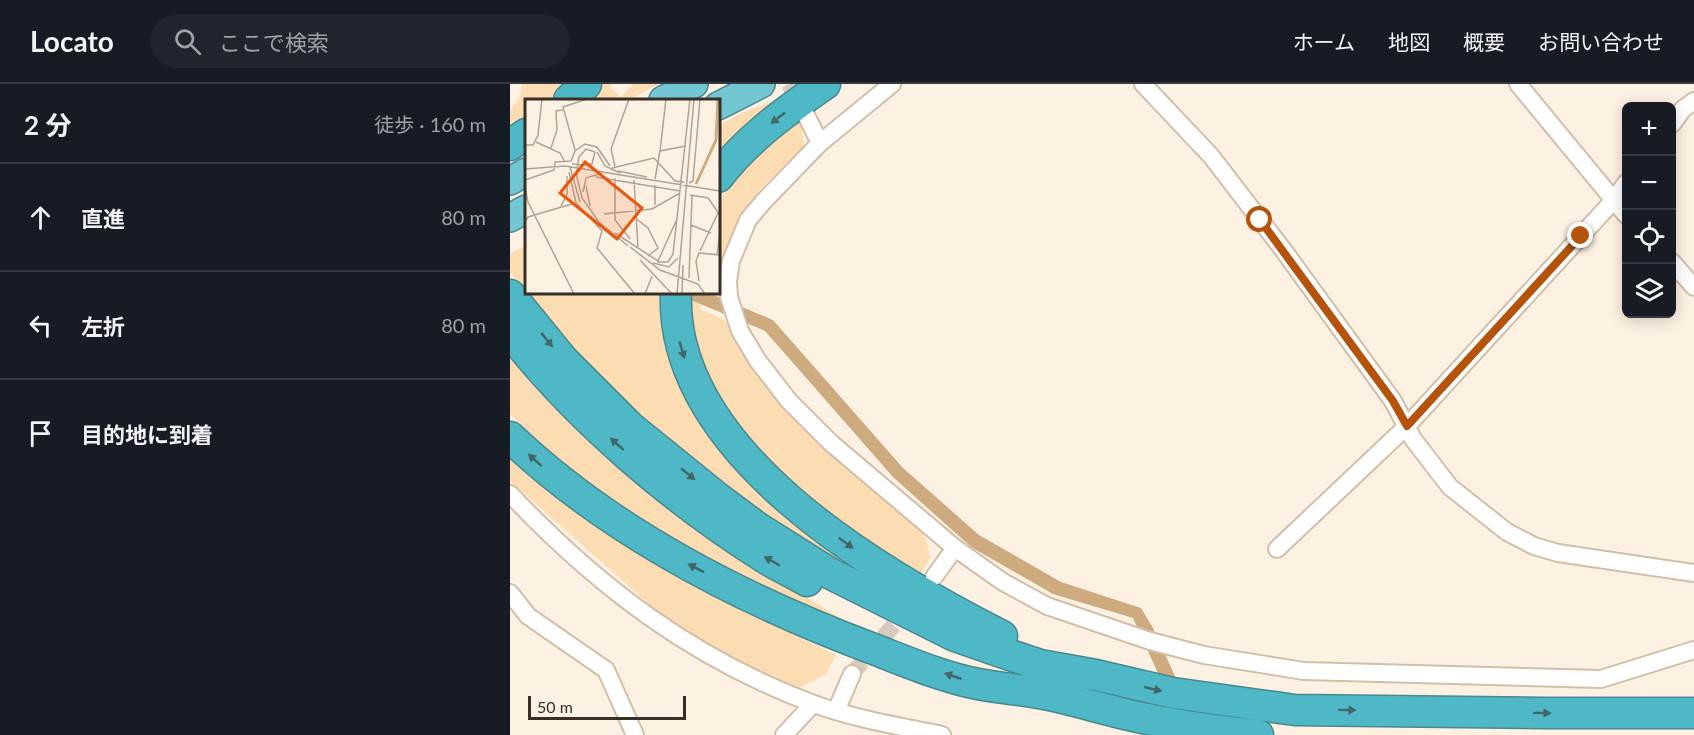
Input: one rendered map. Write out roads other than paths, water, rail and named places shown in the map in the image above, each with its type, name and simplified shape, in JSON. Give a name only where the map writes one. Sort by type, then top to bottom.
[{"type":"highway","points":[[570,99],[586,84]]},
{"type":"highway","points":[[665,99],[694,84]]},
{"type":"highway","points":[[720,105],[761,84]]},
{"type":"highway","points":[[720,175],[744,147],[768,126],[825,84]]},
{"type":"highway","points":[[510,145],[525,135]]},
{"type":"highway","points":[[510,181],[525,173]]},
{"type":"highway","points":[[510,218],[525,209]]},
{"type":"highway","points":[[676,294],[678,333],[684,356],[700,396],[732,442],[764,478],[808,515],[900,579],[1006,638],[1096,675]]},
{"type":"highway","points":[[510,295],[563,360],[630,426],[719,499],[796,552],[869,594],[955,636],[1040,665],[1173,693],[1295,710],[1694,712]]},
{"type":"highway","points":[[510,332],[573,403],[620,447],[678,496],[768,560],[881,622],[1051,695]]},
{"type":"highway","points":[[510,436],[551,474],[627,528],[679,560],[778,610],[833,634],[909,663],[977,684],[1051,695],[1135,716],[1220,731],[1258,735]]},
{"type":"street","points":[[892,84],[820,143],[748,220],[731,261],[728,281],[729,297],[740,331],[758,361],[789,401],[831,443],[955,548],[1003,582],[1047,606],[1150,641],[1193,652],[1304,671],[1601,679],[1694,650]]},
{"type":"street","points":[[1143,84],[1211,156],[1284,251],[1393,401],[1413,439],[1450,487],[1507,532],[1525,542],[1558,553],[1694,573]]},
{"type":"street","points":[[1518,84],[1622,210]]},
{"type":"street","points":[[1676,118],[1694,101]]},
{"type":"street","points":[[806,115],[820,143]]},
{"type":"street","points":[[1277,549],[1407,426],[1622,189]]},
{"type":"street","points":[[1673,264],[1693,285]]},
{"type":"street","points":[[510,494],[550,536],[634,608],[686,643],[744,674],[813,704],[942,735]]},
{"type":"street","points":[[934,577],[955,548]]},
{"type":"street","points":[[510,593],[528,616],[606,670],[635,735]]},
{"type":"street","points":[[836,711],[852,674]]},
{"type":"street","points":[[784,735],[813,704]]},
{"type":"tunnel","points":[[789,84],[802,109]]},
{"type":"tunnel","points":[[852,674],[910,606]]}]
